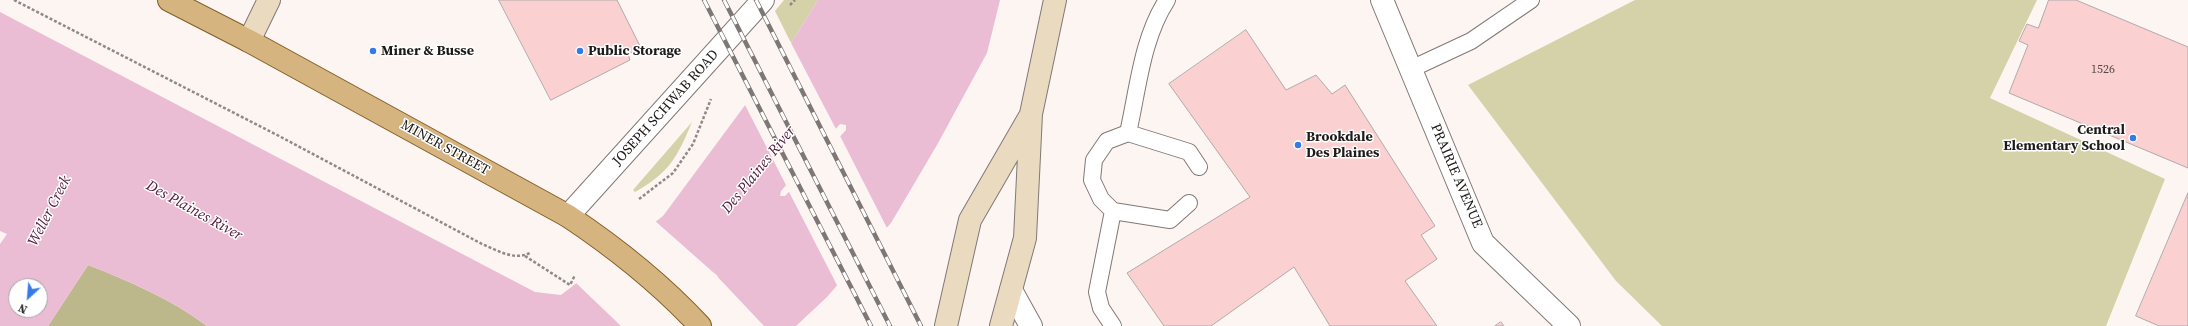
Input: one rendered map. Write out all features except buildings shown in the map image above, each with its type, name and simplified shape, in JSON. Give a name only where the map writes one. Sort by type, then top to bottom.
[{"type":"main road","name":"MINER STREET","points":[[169,0],[249,41],[568,216],[614,247],[684,309],[700,326]]},
{"type":"main road","points":[[249,41],[269,0]]},
{"type":"main road","points":[[1001,326],[1025,238],[1031,114],[1055,0]]},
{"type":"main road","points":[[946,326],[970,220],[1031,114]]},
{"type":"street","name":"JOSEPH SCHWAB ROAD","points":[[568,216],[763,0]]},
{"type":"street","name":"PRAIRIE AVENUE","points":[[1382,0],[1483,243],[1569,326]]},
{"type":"street","points":[[1011,290],[1030,326]]},
{"type":"lane","points":[[1128,133],[1148,42],[1158,15],[1167,0]]},
{"type":"lane","points":[[1411,69],[1471,41],[1531,0]]},
{"type":"lane","points":[[1189,203],[1170,220],[1113,211],[1101,199],[1092,180],[1094,160],[1107,141],[1128,133],[1189,152],[1199,167]]},
{"type":"lane","points":[[1113,211],[1098,292],[1101,308],[1113,326]]},
{"type":"path","points":[[14,0],[279,136],[482,244],[510,256],[525,255],[530,253]]},
{"type":"path","points":[[786,9],[795,0]]},
{"type":"path","points":[[639,199],[674,173],[693,144],[713,96]]},
{"type":"path","points":[[525,255],[570,284],[576,275]]},
{"type":"shaded area","points":[[784,0],[818,0],[791,43],[775,11]]},
{"type":"shaded area","points":[[1635,0],[2037,0],[1990,98],[2165,179],[2106,326],[1662,326],[1616,281],[1468,85]]},
{"type":"shaded area","points":[[692,122],[682,145],[671,163],[656,178],[635,192],[633,190]]},
{"type":"shaded area","points":[[88,265],[149,291],[179,307],[207,326],[48,326]]},
{"type":"water","points":[[818,0],[1000,0],[987,53],[937,145],[891,223],[827,297],[796,326],[671,326],[718,276],[714,273],[663,326],[207,326],[179,307],[149,291],[88,265],[48,326],[0,326],[0,244],[7,234],[0,231],[0,12],[535,292],[561,295],[663,216],[791,43]],"holes":[[[840,124],[846,125],[846,130],[785,196],[780,196],[781,191]]]},
{"type":"pier","points":[[790,41],[837,131],[787,187],[744,103]]},
{"type":"pier","points":[[839,134],[888,230],[838,287],[788,190]]},
{"type":"pier","points":[[654,220],[714,273],[764,326],[669,326],[714,276],[666,326],[621,326],[575,282]]},
{"type":"railway","points":[[704,0],[871,326]]},
{"type":"railway","points":[[724,0],[890,326]]},
{"type":"railway","points":[[756,0],[921,326]]},
{"type":"place","name":"Miner & Busse","points":[[373,51]]},
{"type":"place","name":"Public Storage","points":[[580,51]]},
{"type":"place","name":"Central Elementary School","points":[[2133,138]]},
{"type":"place","name":"Brookdale Des Plaines","points":[[1298,145]]},
{"type":"water label","name":"Des Plaines River","points":[[759,170]]},
{"type":"water label","name":"Weller Creek","points":[[50,211]]},
{"type":"water label","name":"Des Plaines River","points":[[194,211]]}]
